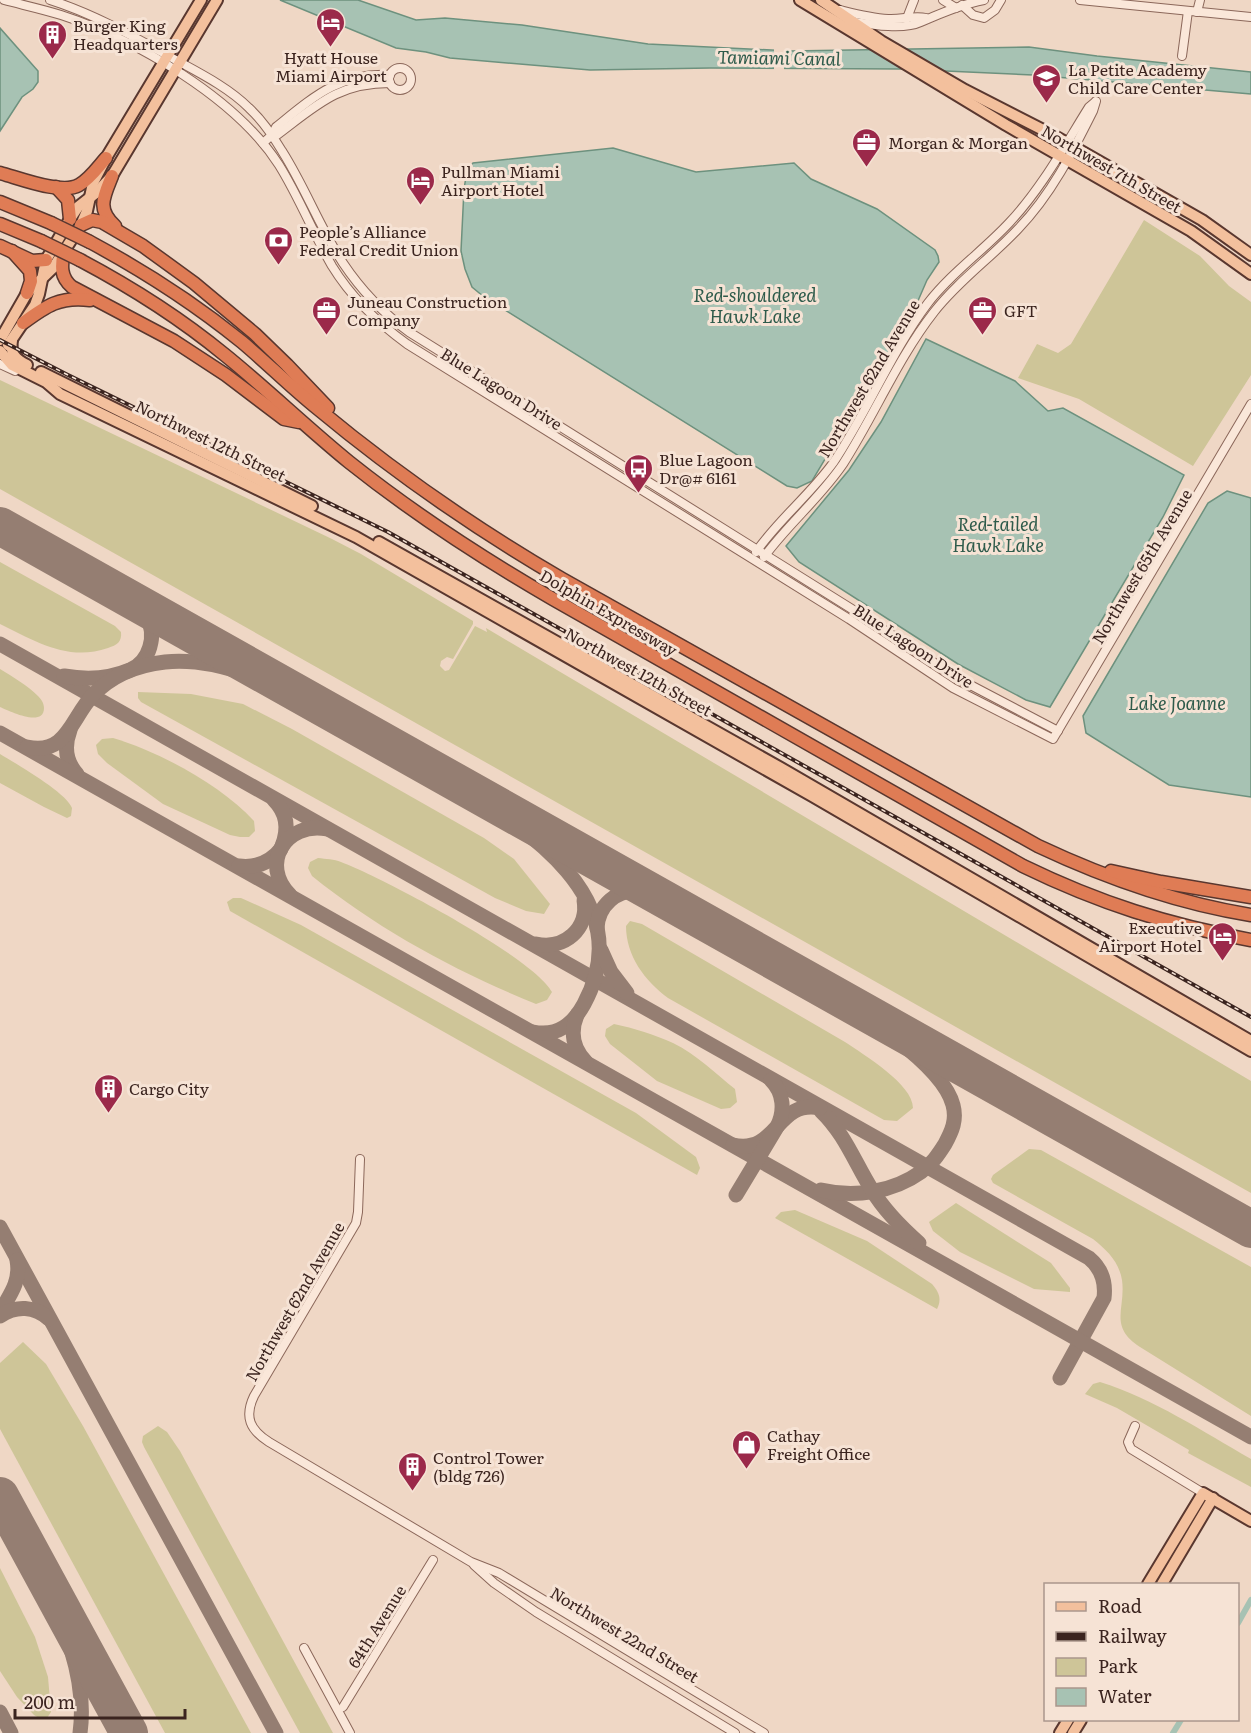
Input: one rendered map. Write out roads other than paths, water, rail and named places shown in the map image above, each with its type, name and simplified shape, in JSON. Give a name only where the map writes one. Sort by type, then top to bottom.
[{"type":"highway","points":[[0,173],[69,188],[79,185],[106,158]]},
{"type":"highway","points":[[115,170],[104,196],[105,216],[120,231],[194,283],[246,326],[287,365],[355,438]]},
{"type":"highway","points":[[56,187],[68,200],[75,222],[95,220],[120,231]]},
{"type":"highway","name":"Dolphin Expressway","points":[[0,202],[90,242],[153,278],[207,315],[355,438],[450,509],[544,569],[996,823],[1075,863],[1168,896],[1251,915]]},
{"type":"highway","name":"Dolphin Expressway","points":[[0,224],[80,260],[140,294],[184,324],[226,356],[303,424],[399,500],[493,564],[1004,856],[1106,903],[1179,926],[1251,940]]},
{"type":"highway","points":[[6,248],[32,261],[46,260]]},
{"type":"highway","points":[[6,248],[30,271],[31,281],[27,292]]},
{"type":"highway","points":[[64,251],[62,269],[66,282],[77,290],[174,341],[234,381],[284,419],[303,424]]},
{"type":"highway","points":[[18,320],[59,301],[76,299],[101,301]]},
{"type":"highway","points":[[1075,863],[1161,882],[1251,897]]},
{"type":"main road","points":[[89,198],[93,183],[106,158],[201,0]]},
{"type":"main road","points":[[17,360],[11,348],[12,340],[27,292],[53,268],[64,251],[78,207],[115,170],[217,0]]},
{"type":"main road","name":"Northwest 7th Street","points":[[800,0],[821,3],[837,9],[892,47],[1202,219],[1251,255]]},
{"type":"main road","points":[[821,3],[824,10],[853,21]]},
{"type":"main road","name":"Northwest 7th Street","points":[[821,3],[876,47],[1191,231],[1251,274]]},
{"type":"main road","points":[[115,170],[117,153],[126,134],[127,121]]},
{"type":"main road","points":[[0,340],[37,299],[46,260],[75,222]]},
{"type":"main road","points":[[12,340],[0,351],[12,364],[46,382],[60,394]]},
{"type":"main road","name":"Northwest 12th Street","points":[[17,360],[335,518],[434,572],[798,777],[1251,1041]]},
{"type":"main road","name":"Northwest 12th Street","points":[[60,394],[356,537],[812,796],[1251,1051]]},
{"type":"main road","points":[[1208,1495],[1251,1521]]},
{"type":"main road","points":[[1149,1583],[1208,1495]]},
{"type":"main road","points":[[1163,1583],[1208,1495]]},
{"type":"street","name":"Blue Lagoon Drive","points":[[4,0],[80,22],[165,59]]},
{"type":"street","name":"Blue Lagoon Drive","points":[[50,0],[106,21],[178,67],[242,101],[272,135],[301,183],[342,261],[369,297],[400,326],[959,679],[1058,732]]},
{"type":"street","points":[[907,18],[914,0]]},
{"type":"street","points":[[943,0],[984,18],[995,10],[1002,0]]},
{"type":"street","points":[[853,21],[890,26],[921,22],[984,0]]},
{"type":"street","points":[[1080,0],[1149,3],[1188,11],[1251,17]]},
{"type":"street","points":[[1197,12],[1200,0]]},
{"type":"street","points":[[837,9],[877,18],[919,16],[927,18]]},
{"type":"street","points":[[1182,56],[1188,11]]},
{"type":"street","name":"Blue Lagoon Drive","points":[[178,67],[244,122],[263,143],[287,179],[333,267],[353,295],[383,326],[416,350],[865,629],[953,688],[1053,739]]},
{"type":"street","points":[[263,143],[339,92],[390,79]]},
{"type":"street","name":"Northwest 62nd Avenue","points":[[760,564],[836,473],[914,340],[932,314],[952,290],[1025,222],[1047,194],[1063,158],[1089,107],[1096,101],[1094,111],[1070,145]]},
{"type":"street","name":"Northwest 62nd Avenue","points":[[752,559],[813,489],[834,461],[906,336],[929,302],[958,270],[1009,224],[1063,158]]},
{"type":"street","points":[[333,267],[342,261]]},
{"type":"street","name":"Northwest 12th Street","points":[[0,351],[17,360]]},
{"type":"street","name":"Northwest 12th Street","points":[[0,364],[60,394]]},
{"type":"street","points":[[496,400],[506,393]]},
{"type":"street","name":"Northwest 65th Avenue","points":[[1053,739],[1251,404]]},
{"type":"street","name":"Northwest 62nd Avenue","points":[[248,1419],[249,1407],[254,1396],[356,1223],[360,1159]]},
{"type":"street","name":"Northwest 22nd Street","points":[[248,1419],[253,1429],[264,1440],[471,1562],[499,1573],[764,1733]]},
{"type":"street","points":[[1135,1426],[1128,1442],[1131,1449],[1208,1495]]},
{"type":"street","name":"64th Avenue","points":[[343,1707],[433,1560]]},
{"type":"street","name":"Northwest 22nd Street","points":[[471,1562],[494,1583],[536,1612],[735,1733]]},
{"type":"street","points":[[304,1648],[350,1733]]},
{"type":"water","name":"Tamiami Canal","points":[[280,0],[358,0],[416,20],[445,18],[522,25],[648,44],[790,51],[1029,47],[1251,72],[1251,94],[1033,75],[901,69],[590,70],[450,58],[396,48]]},
{"type":"water","points":[[0,28],[38,71],[38,82],[22,97],[0,131]]},
{"type":"water","name":"Red-shouldered Hawk Lake","points":[[613,148],[696,172],[794,163],[811,179],[877,209],[935,250],[939,262],[927,280],[914,310],[812,481],[797,488],[787,486],[484,297],[472,287],[461,251],[464,189],[467,171],[473,163]]},
{"type":"water","name":"Red-tailed Hawk Lake","points":[[926,339],[1015,381],[1048,411],[1063,408],[1184,475],[1163,517],[1050,707],[1026,700],[958,664],[799,562],[786,546],[849,470],[881,422]]},
{"type":"water","name":"Lake Joanne","points":[[1227,491],[1251,498],[1251,797],[1169,785],[1086,733],[1083,716],[1208,503]]},
{"type":"waterway","points":[[1239,1621],[1251,1600]]},
{"type":"waterway","points":[[1173,1733],[1180,1721]]},
{"type":"railway","points":[[0,340],[388,532],[1251,1017]]},
{"type":"place","name":"Hyatt House Miami Airport","points":[[331,48]]},
{"type":"place","name":"Burger King Headquarters","points":[[52,60]]},
{"type":"place","name":"La Petite Academy Child Care Center","points":[[1047,104]]},
{"type":"place","name":"Morgan & Morgan","points":[[867,168]]},
{"type":"place","name":"Pullman Miami Airport Hotel","points":[[420,206]]},
{"type":"place","name":"People’s Alliance Federal Credit Union","points":[[278,266]]},
{"type":"place","name":"Juneau Construction Company","points":[[326,336]]},
{"type":"place","name":"GFT","points":[[983,336]]},
{"type":"place","name":"Blue Lagoon Dr@# 6161","points":[[638,494]]},
{"type":"place","name":"Executive Airport Hotel","points":[[1223,962]]},
{"type":"place","name":"Cargo City","points":[[108,1114]]},
{"type":"place","name":"Cathay Freight Office","points":[[746,1470]]},
{"type":"place","name":"Control Tower (bldg 726)","points":[[412,1492]]}]
